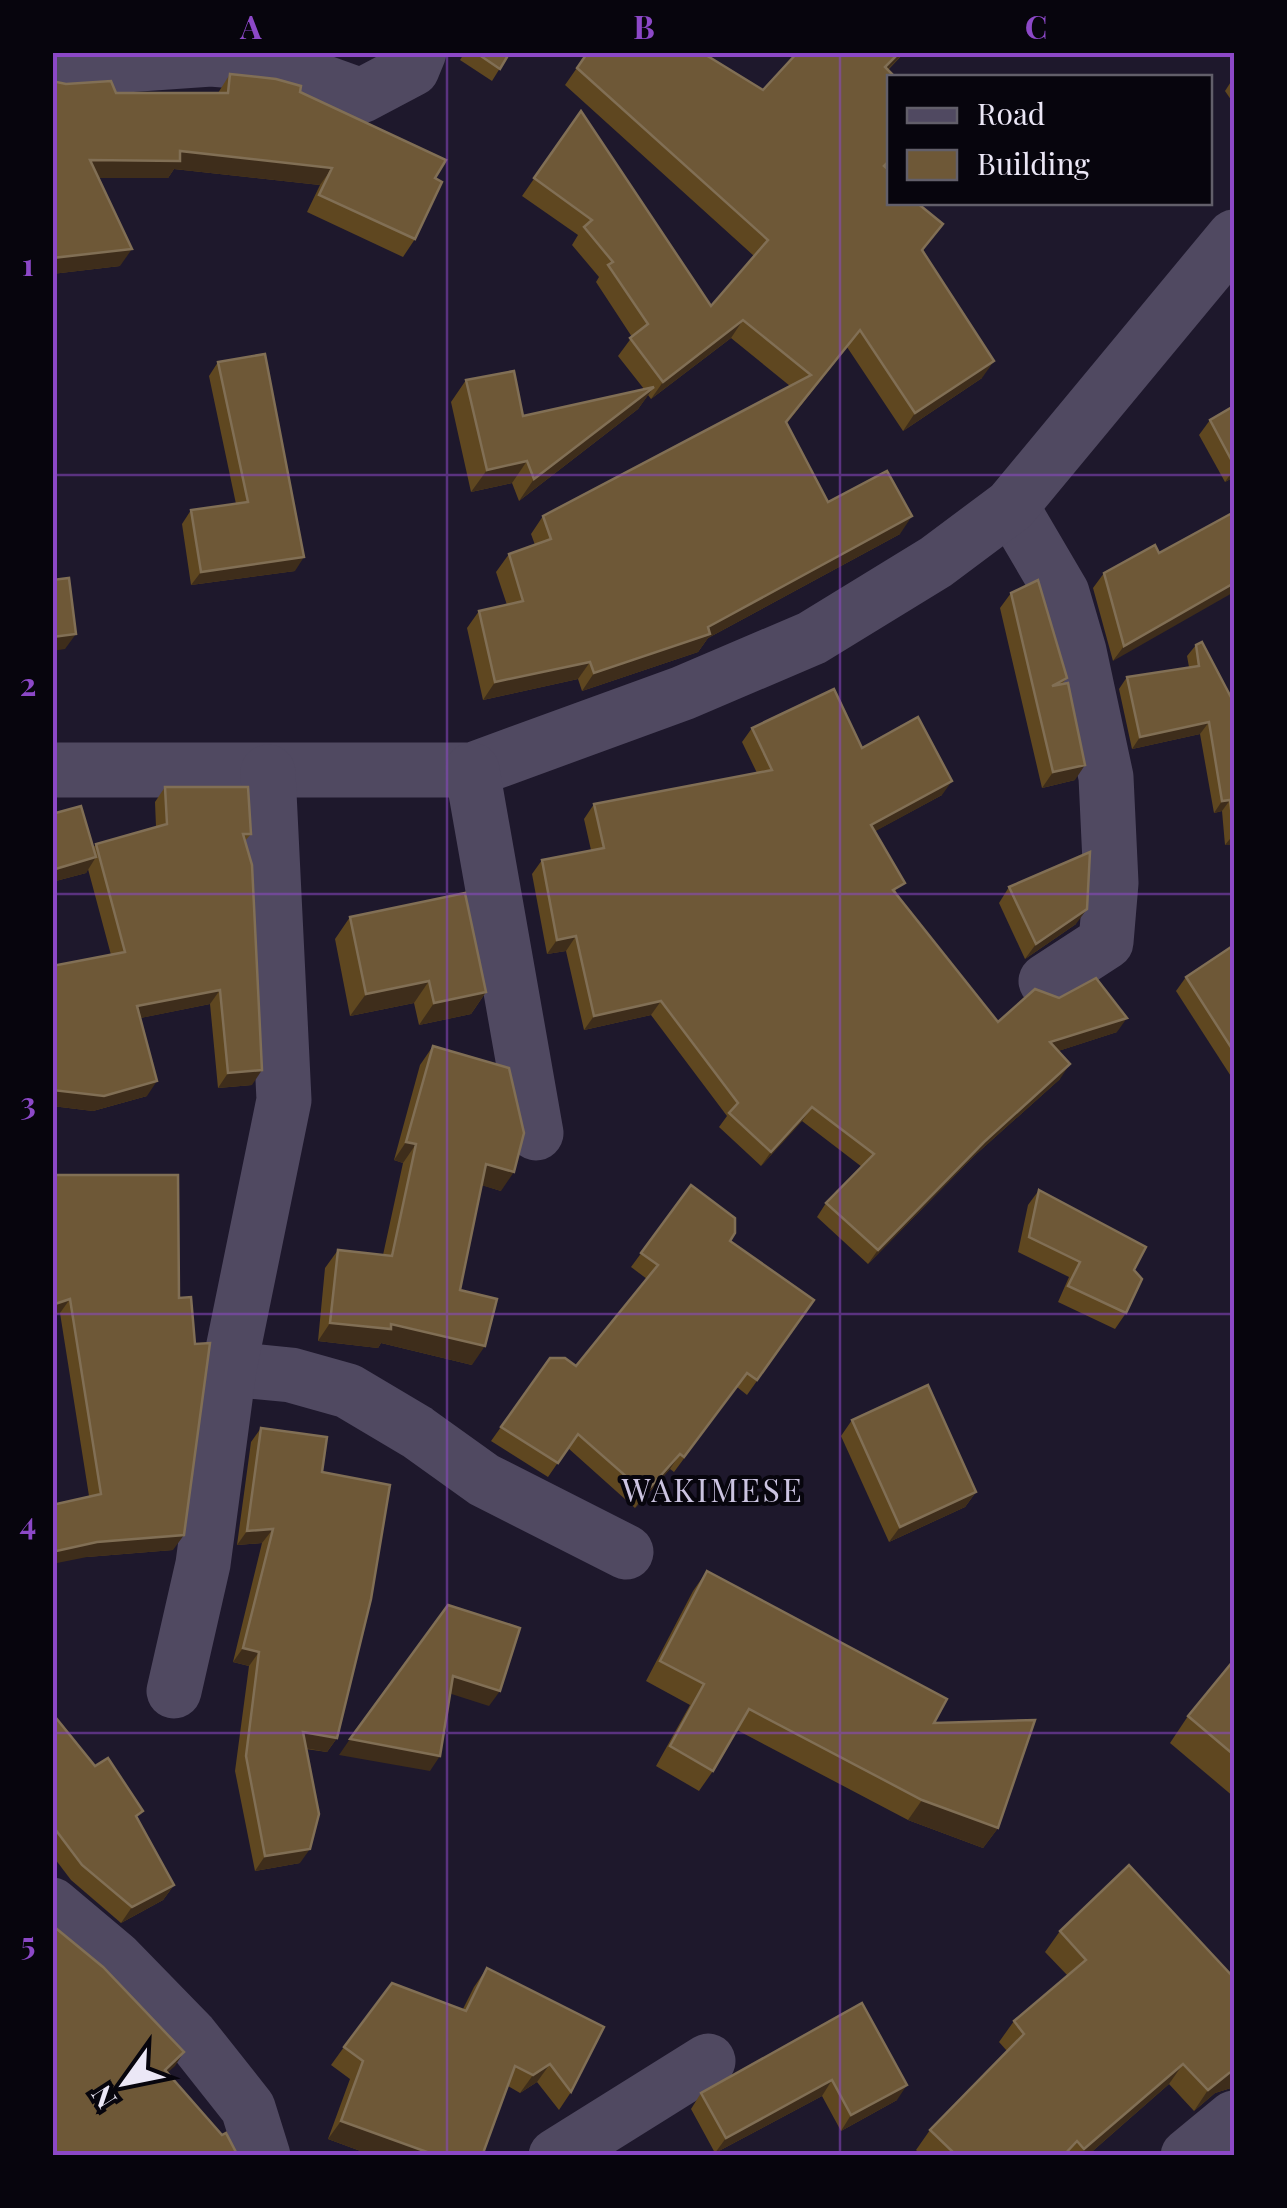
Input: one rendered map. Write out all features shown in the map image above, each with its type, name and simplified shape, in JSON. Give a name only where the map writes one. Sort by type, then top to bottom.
[{"type":"street","points":[[52,70],[211,59],[272,64],[362,96],[412,68],[419,52]]},
{"type":"street","points":[[52,770],[472,770],[683,693],[812,638],[936,562],[1011,506],[1234,237]]},
{"type":"street","points":[[1011,506],[1062,593],[1106,777],[1111,883],[1106,942],[1046,981]]},
{"type":"street","points":[[472,770],[536,1133]]},
{"type":"street","points":[[174,1691],[204,1564],[228,1369],[284,1100],[268,772]]},
{"type":"street","points":[[228,1369],[291,1374],[348,1391],[418,1432],[484,1480],[626,1552]]},
{"type":"street","points":[[52,1906],[116,1958],[191,2036],[248,2108],[263,2156]]},
{"type":"street","points":[[556,2156],[607,2142],[708,2061]]},
{"type":"street","points":[[1188,2156],[1234,2118]]},
{"type":"building","points":[[475,52],[510,52],[500,69]]},
{"type":"building","points":[[588,52],[701,52],[763,90],[798,52],[900,52],[885,67],[893,75],[887,75],[887,205],[920,205],[943,224],[922,250],[994,361],[915,413],[860,330],[786,422],[828,502],[887,471],[912,516],[708,627],[710,634],[594,673],[590,662],[495,682],[479,611],[523,601],[509,554],[551,539],[543,516],[811,375],[743,320],[663,382],[630,338],[648,324],[608,265],[613,262],[584,227],[592,220],[534,178],[581,111],[711,306],[768,240],[577,68]]},
{"type":"building","points":[[230,74],[301,86],[300,92],[446,160],[435,178],[442,182],[415,239],[319,195],[332,168],[180,151],[180,161],[90,160],[132,249],[52,258],[52,81],[111,81],[116,93],[228,93]]},
{"type":"building","points":[[265,354],[304,557],[201,572],[191,510],[248,502],[218,362]]},
{"type":"building","points":[[514,371],[523,416],[654,387],[534,479],[527,461],[487,470],[466,380]]},
{"type":"building","points":[[1234,406],[1234,465],[1210,420]]},
{"type":"building","points":[[1234,512],[1234,583],[1124,646],[1104,573],[1155,545],[1159,553]]},
{"type":"building","points":[[69,578],[76,634],[52,637],[52,580]]},
{"type":"building","points":[[1038,580],[1067,678],[1052,686],[1068,683],[1085,765],[1053,772],[1011,593]]},
{"type":"building","points":[[1202,642],[1234,703],[1234,833],[1230,800],[1222,801],[1209,722],[1140,737],[1127,677],[1199,666],[1196,645]]},
{"type":"building","points":[[834,689],[862,748],[918,717],[952,781],[871,825],[905,883],[893,890],[998,1022],[1035,989],[1059,998],[1096,978],[1127,1018],[1050,1042],[1070,1064],[984,1142],[878,1250],[826,1203],[874,1154],[812,1107],[771,1152],[729,1113],[738,1103],[661,1001],[594,1016],[576,936],[557,940],[542,860],[604,848],[594,804],[772,770],[752,728]]},
{"type":"building","points":[[165,787],[248,787],[251,834],[243,834],[252,865],[262,1070],[228,1073],[220,990],[137,1006],[157,1081],[104,1096],[52,1090],[52,966],[125,952],[96,844],[167,824]]},
{"type":"building","points":[[81,806],[96,857],[52,870],[52,814]]},
{"type":"building","points":[[1090,852],[1087,909],[1036,944],[1009,887]]},
{"type":"building","points":[[465,893],[486,992],[434,1003],[429,981],[366,994],[350,917]]},
{"type":"building","points":[[1234,945],[1234,1052],[1186,977]]},
{"type":"building","points":[[433,1046],[509,1068],[524,1133],[514,1172],[486,1164],[460,1290],[497,1299],[485,1346],[391,1324],[391,1329],[330,1323],[338,1250],[392,1256],[416,1144],[406,1142]]},
{"type":"building","points":[[52,1175],[178,1175],[179,1298],[191,1297],[195,1344],[210,1343],[184,1535],[97,1542],[52,1552],[52,1505],[101,1494],[70,1299],[52,1305]]},
{"type":"building","points":[[691,1185],[735,1218],[735,1233],[730,1241],[814,1300],[757,1380],[747,1373],[684,1457],[680,1454],[645,1493],[578,1434],[558,1463],[501,1427],[550,1358],[565,1358],[576,1366],[658,1265],[641,1253]]},
{"type":"building","points":[[1039,1190],[1146,1247],[1134,1270],[1142,1279],[1126,1313],[1068,1286],[1080,1262],[1029,1237]]},
{"type":"building","points":[[928,1385],[976,1492],[900,1527],[852,1420]]},
{"type":"building","points":[[261,1428],[327,1437],[322,1472],[390,1485],[371,1599],[337,1738],[303,1732],[319,1814],[310,1849],[265,1856],[246,1756],[259,1652],[243,1648],[273,1529],[247,1531]]},
{"type":"building","points":[[707,1571],[947,1699],[934,1723],[1035,1720],[998,1828],[922,1800],[749,1709],[713,1771],[670,1746],[704,1684],[660,1661]]},
{"type":"building","points":[[448,1605],[520,1628],[500,1691],[453,1676],[440,1756],[350,1739]]},
{"type":"building","points":[[1234,1660],[1234,1755],[1188,1716]]},
{"type":"building","points":[[52,1713],[95,1766],[108,1758],[143,1811],[136,1816],[174,1885],[132,1907],[82,1865],[52,1825]]},
{"type":"building","points":[[1129,1865],[1234,1978],[1234,2071],[1208,2090],[1183,2064],[1084,2149],[1077,2141],[1063,2156],[957,2156],[930,2130],[1024,2034],[1014,2021],[1086,1960],[1060,1931]]},
{"type":"building","points":[[52,1925],[103,1967],[184,2052],[165,2070],[222,2135],[226,2133],[238,2156],[52,2156]]},
{"type":"building","points":[[487,1968],[604,2027],[571,2092],[550,2064],[533,2075],[515,2066],[482,2156],[438,2156],[341,2121],[363,2061],[344,2047],[392,1983],[466,2011]]},
{"type":"building","points":[[862,2003],[907,2085],[851,2115],[832,2080],[726,2138],[701,2093]]},
{"type":"district","name":"WAKIMESE","points":[[713,1488]]}]
